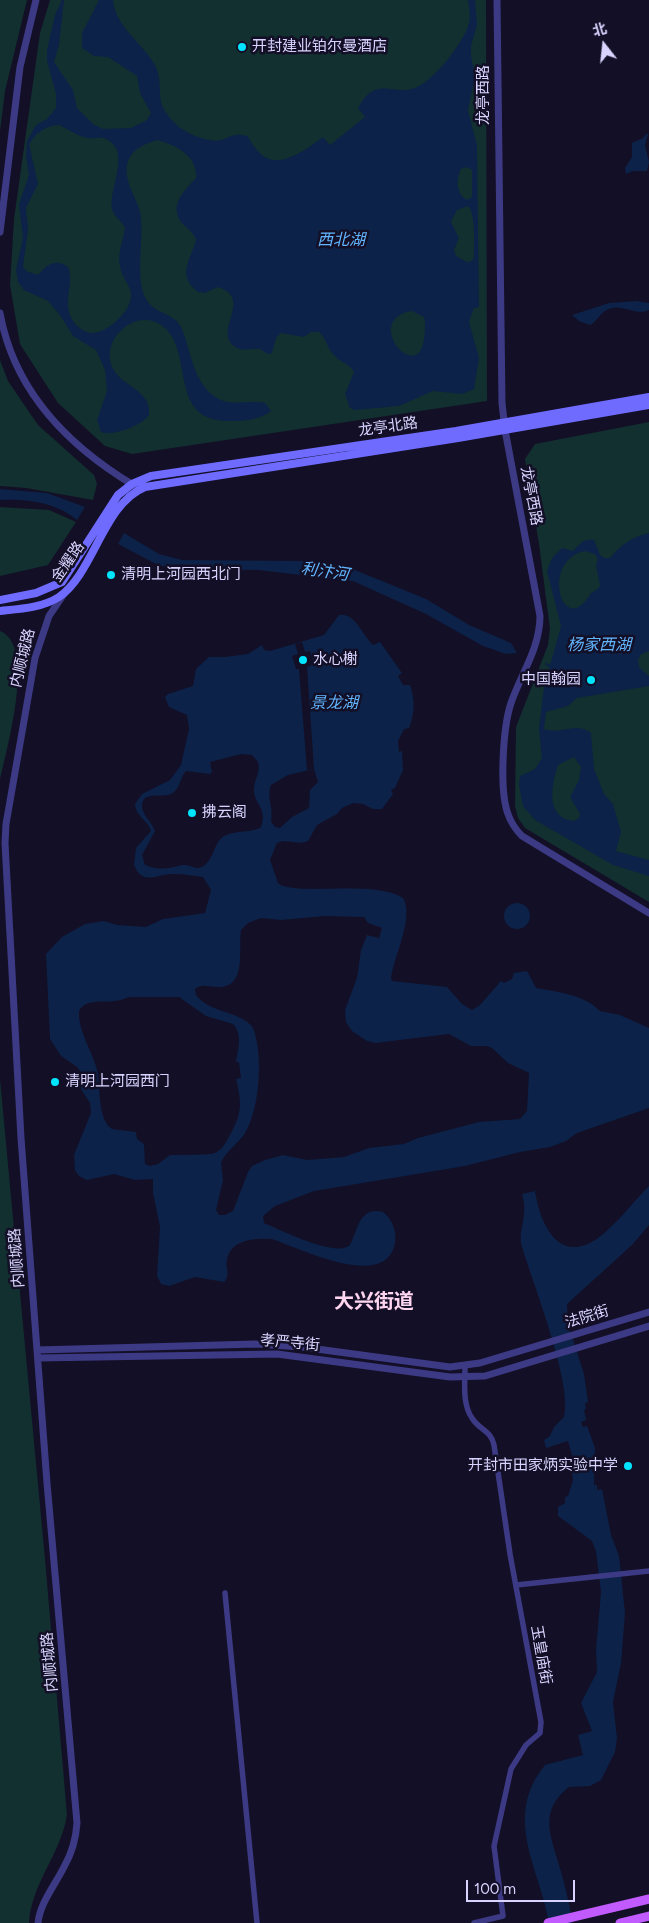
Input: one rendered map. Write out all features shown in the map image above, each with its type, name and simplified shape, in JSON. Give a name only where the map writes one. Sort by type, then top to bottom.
[{"type":"main road","name":"龙亭北路","points":[[504,426],[649,397]]},
{"type":"main road","name":"龙亭北路","points":[[135,488],[160,475],[649,405]]},
{"type":"main road","name":"金耀路","points":[[0,611],[42,604],[66,592],[124,500],[135,488]]},
{"type":"main road","name":"金耀路","points":[[0,600],[29,595],[62,582],[118,495],[135,488]]},
{"type":"main road","points":[[548,1923],[649,1899]]},
{"type":"main road","points":[[620,1923],[649,1916]]},
{"type":"street","points":[[0,232],[20,67],[36,0]]},
{"type":"street","name":"龙亭西路","points":[[497,0],[504,426],[540,616],[538,640],[511,703],[505,730],[504,798],[508,816],[518,832],[535,846],[649,912]]},
{"type":"street","points":[[0,313],[14,360],[24,383],[40,406],[66,434],[135,488]]},
{"type":"street","name":"内顺城路","points":[[38,1923],[41,1909],[74,1843],[77,1823],[21,1138],[5,834],[35,658],[49,616],[66,592]]},
{"type":"street","name":"法院街","points":[[534,1347],[649,1312]]},
{"type":"street","name":"法院街","points":[[536,1360],[649,1326]]},
{"type":"street","name":"孝严寺街","points":[[38,1354],[255,1344],[302,1347],[437,1366],[464,1366],[534,1347]]},
{"type":"street","name":"孝严寺街","points":[[38,1354],[277,1354],[450,1377],[485,1376],[536,1360]]},
{"type":"street","name":"玉皇庙街","points":[[464,1366],[466,1399],[471,1417],[491,1434],[493,1439],[541,1728],[539,1735],[526,1745],[512,1769],[494,1846],[503,1916],[474,1923]]},
{"type":"street","points":[[516,1585],[649,1571]]},
{"type":"street","points":[[225,1592],[256,1923]]},
{"type":"green space","points":[[0,0],[27,0],[5,91],[0,131]]},
{"type":"green space","points":[[50,0],[486,0],[487,401],[132,454],[105,446],[58,403],[20,344],[10,285],[14,219],[40,33]]},
{"type":"green space","points":[[0,360],[8,381],[38,425],[94,475],[97,484],[93,500],[26,488],[0,486]]},
{"type":"green space","name":"中国翰园","points":[[649,422],[649,902],[525,828],[518,818],[515,806],[516,727],[548,645],[550,629],[525,459],[535,444]]},
{"type":"green space","points":[[0,507],[49,510],[76,522],[48,565],[0,576]]},
{"type":"green space","points":[[0,631],[11,640],[16,656],[18,677],[12,724],[0,780]]},
{"type":"green space","points":[[0,1079],[67,1815],[59,1843],[35,1895],[29,1923],[0,1923]]},
{"type":"water","name":"西北湖","points":[[62,0],[64,0],[59,45],[54,62],[73,90],[77,108],[93,124],[103,129],[131,128],[147,120],[151,113],[140,93],[137,76],[108,57],[94,56],[82,48],[82,33],[99,0],[113,0],[119,19],[145,50],[156,67],[159,75],[162,105],[175,124],[190,134],[217,141],[236,135],[247,136],[259,152],[266,158],[274,160],[292,157],[323,137],[330,145],[365,117],[358,108],[372,92],[379,89],[408,90],[417,87],[432,77],[462,40],[470,20],[468,0],[475,0],[477,25],[471,46],[471,56],[475,76],[468,110],[477,146],[479,307],[474,308],[469,322],[479,358],[474,389],[462,394],[433,391],[399,406],[355,410],[350,408],[345,394],[354,372],[332,353],[319,332],[311,332],[304,337],[281,333],[276,338],[272,353],[269,354],[259,349],[242,350],[237,348],[230,342],[228,334],[233,299],[228,292],[218,287],[205,293],[198,292],[191,286],[186,273],[196,240],[192,232],[181,222],[177,209],[180,198],[196,178],[196,170],[190,158],[178,148],[157,140],[136,150],[128,161],[127,168],[128,181],[140,212],[140,269],[146,299],[154,308],[179,323],[197,374],[207,390],[220,400],[226,402],[265,403],[271,411],[257,418],[231,421],[212,419],[198,412],[190,400],[185,387],[175,342],[167,330],[159,324],[150,320],[141,320],[132,322],[118,334],[110,351],[111,363],[115,372],[144,397],[148,405],[149,415],[141,423],[127,429],[112,433],[101,432],[97,420],[107,391],[105,370],[96,350],[73,336],[60,315],[48,301],[24,290],[18,282],[16,270],[23,238],[19,204],[29,175],[26,157],[27,141],[36,125],[47,119],[56,108],[56,94],[47,61],[47,50],[55,15]],"holes":[[[59,125],[87,138],[103,138],[112,143],[117,150],[118,169],[112,209],[125,228],[119,262],[131,294],[128,307],[118,320],[99,332],[87,332],[73,322],[68,306],[70,279],[68,267],[59,263],[51,264],[38,275],[26,271],[23,267],[28,229],[26,208],[38,184],[29,144],[42,130]],[[467,167],[472,170],[472,197],[467,200],[461,194],[458,186],[458,177],[461,169]],[[468,206],[471,210],[474,230],[474,257],[472,261],[467,262],[456,256],[454,250],[459,238],[451,222],[457,210]],[[412,311],[424,317],[424,338],[418,354],[411,356],[403,352],[396,344],[392,335],[392,325],[398,316]]]},
{"type":"water","points":[[648,134],[645,145],[649,162],[647,171],[633,171],[626,174],[625,168],[632,157],[632,143],[643,138]]},
{"type":"water","points":[[637,301],[649,303],[649,310],[640,312],[617,307],[608,309],[590,325],[579,321],[572,315],[609,303]]},
{"type":"water","points":[[0,489],[47,493],[85,507],[77,520],[50,505],[20,500],[0,500]]},
{"type":"water","name":"利汴河","points":[[124,533],[159,554],[182,560],[301,561],[355,570],[426,599],[469,625],[511,643],[517,653],[506,654],[483,646],[426,614],[353,581],[258,570],[175,569],[158,565],[118,544]]},
{"type":"water","name":"杨家西湖","points":[[649,533],[649,651],[641,654],[638,660],[639,667],[649,676],[649,686],[577,698],[568,706],[546,712],[544,729],[580,728],[591,733],[594,769],[604,794],[613,804],[621,832],[616,851],[649,860],[649,876],[613,865],[535,820],[523,806],[519,785],[520,776],[535,769],[542,758],[539,729],[544,687],[561,626],[547,571],[552,558],[562,548],[573,551],[582,542],[594,540],[600,555],[604,558],[610,558],[627,542]],"holes":[[[585,551],[595,554],[598,559],[596,565],[600,586],[579,606],[571,608],[564,603],[560,593],[559,580],[563,568],[571,557]],[[574,757],[581,767],[579,780],[570,797],[580,814],[579,818],[574,821],[564,819],[558,814],[554,807],[553,799],[554,781],[558,765]]]},
{"type":"water","name":"景龙湖","points":[[339,615],[350,617],[373,645],[380,642],[402,673],[398,676],[403,685],[410,685],[413,696],[412,717],[409,728],[404,729],[398,741],[399,752],[402,751],[403,770],[395,788],[391,790],[393,794],[382,809],[373,809],[363,804],[353,803],[317,825],[308,841],[277,843],[270,860],[278,883],[286,887],[300,889],[355,889],[390,892],[403,898],[406,907],[406,919],[393,967],[392,981],[447,987],[462,1004],[472,1010],[480,1005],[501,981],[504,983],[512,979],[514,973],[527,971],[536,988],[579,998],[587,1001],[600,1011],[620,1015],[649,1028],[649,1108],[577,1133],[566,1141],[550,1147],[520,1152],[465,1166],[314,1191],[275,1206],[263,1216],[264,1223],[308,1242],[321,1246],[343,1248],[350,1245],[364,1216],[375,1211],[383,1212],[393,1226],[395,1243],[388,1257],[376,1264],[359,1266],[340,1263],[272,1239],[259,1239],[245,1241],[233,1248],[227,1260],[227,1277],[224,1282],[195,1277],[169,1286],[161,1284],[157,1276],[160,1227],[153,1193],[153,1179],[135,1180],[114,1174],[87,1180],[79,1176],[75,1170],[74,1155],[91,1113],[90,1103],[81,1089],[81,1072],[61,1056],[50,1039],[46,954],[62,937],[85,924],[104,921],[117,925],[146,927],[163,919],[205,913],[211,890],[203,877],[169,874],[146,877],[141,876],[137,872],[134,865],[136,848],[151,831],[135,804],[142,794],[170,780],[181,765],[189,729],[187,715],[169,707],[165,697],[168,694],[193,686],[196,669],[209,657],[248,654],[262,645],[264,650],[270,651],[324,635]],"holes":[[[241,754],[252,755],[258,762],[259,769],[254,794],[262,810],[263,820],[261,827],[224,836],[218,842],[211,858],[205,865],[199,868],[183,865],[159,868],[145,865],[142,855],[155,831],[143,811],[142,803],[144,799],[151,796],[171,794],[178,787],[186,771],[210,774],[212,772],[210,762]],[[314,769],[318,782],[310,790],[309,808],[292,817],[280,828],[275,827],[271,821],[270,789],[271,785],[288,775]],[[325,916],[364,917],[368,923],[382,928],[379,938],[367,935],[361,950],[357,978],[345,1010],[346,1022],[352,1031],[367,1041],[375,1043],[449,1034],[471,1046],[487,1046],[492,1048],[508,1063],[529,1073],[527,1111],[520,1119],[479,1122],[418,1138],[404,1144],[369,1148],[344,1157],[307,1160],[283,1155],[265,1160],[252,1166],[248,1172],[233,1211],[225,1215],[219,1215],[216,1210],[223,1180],[221,1163],[245,1133],[250,1123],[259,1080],[258,1050],[252,1026],[238,1017],[208,1005],[196,995],[195,989],[203,986],[227,986],[233,981],[240,966],[241,930],[248,923],[261,918],[281,920]],[[130,997],[179,997],[206,1016],[233,1024],[236,1028],[239,1037],[236,1062],[239,1062],[241,1078],[236,1079],[240,1102],[239,1114],[226,1143],[215,1153],[170,1155],[158,1164],[150,1166],[145,1164],[144,1144],[137,1139],[136,1132],[112,1129],[107,1125],[102,1112],[98,1074],[81,1027],[79,1011],[86,1004],[116,1001]]]},
{"type":"water","points":[[517,903],[526,907],[530,916],[526,925],[517,929],[508,925],[504,916],[508,907]]},
{"type":"water","points":[[649,1186],[649,1225],[632,1245],[567,1304],[568,1324],[584,1374],[588,1402],[585,1403],[586,1409],[584,1410],[586,1420],[581,1422],[583,1427],[587,1426],[595,1448],[594,1485],[597,1485],[597,1490],[602,1489],[611,1535],[619,1556],[625,1613],[621,1663],[613,1702],[617,1738],[615,1752],[601,1780],[590,1786],[569,1787],[559,1796],[553,1805],[550,1815],[550,1834],[573,1923],[549,1923],[528,1843],[525,1824],[526,1804],[532,1785],[545,1765],[583,1755],[578,1735],[592,1731],[581,1703],[597,1672],[596,1649],[601,1592],[596,1551],[592,1541],[558,1516],[558,1507],[565,1503],[565,1497],[568,1496],[573,1480],[570,1460],[573,1459],[568,1441],[546,1448],[544,1440],[550,1436],[554,1427],[564,1417],[565,1402],[558,1358],[522,1247],[521,1235],[524,1202],[522,1194],[535,1191],[541,1216],[553,1237],[562,1244],[572,1247],[584,1245],[598,1238],[618,1220]]},
{"type":"pier","points":[[302,642],[305,652],[310,651],[314,664],[307,667],[314,769],[307,770],[299,669],[296,669],[292,656],[298,654],[295,644]]},
{"type":"waterway","points":[[546,664],[550,666]]},
{"type":"place","name":"开封建业铂尔曼酒店","points":[[242,47]]},
{"type":"place","name":"清明上河园西北门","points":[[111,575]]},
{"type":"place","name":"水心榭","points":[[303,660]]},
{"type":"place","name":"中国翰园","points":[[591,680]]},
{"type":"place","name":"拂云阁","points":[[192,813]]},
{"type":"place","name":"清明上河园西门","points":[[55,1082]]},
{"type":"place","name":"开封市田家炳实验中学","points":[[628,1466]]},
{"type":"district","name":"大兴街道","points":[[374,1302]]}]
